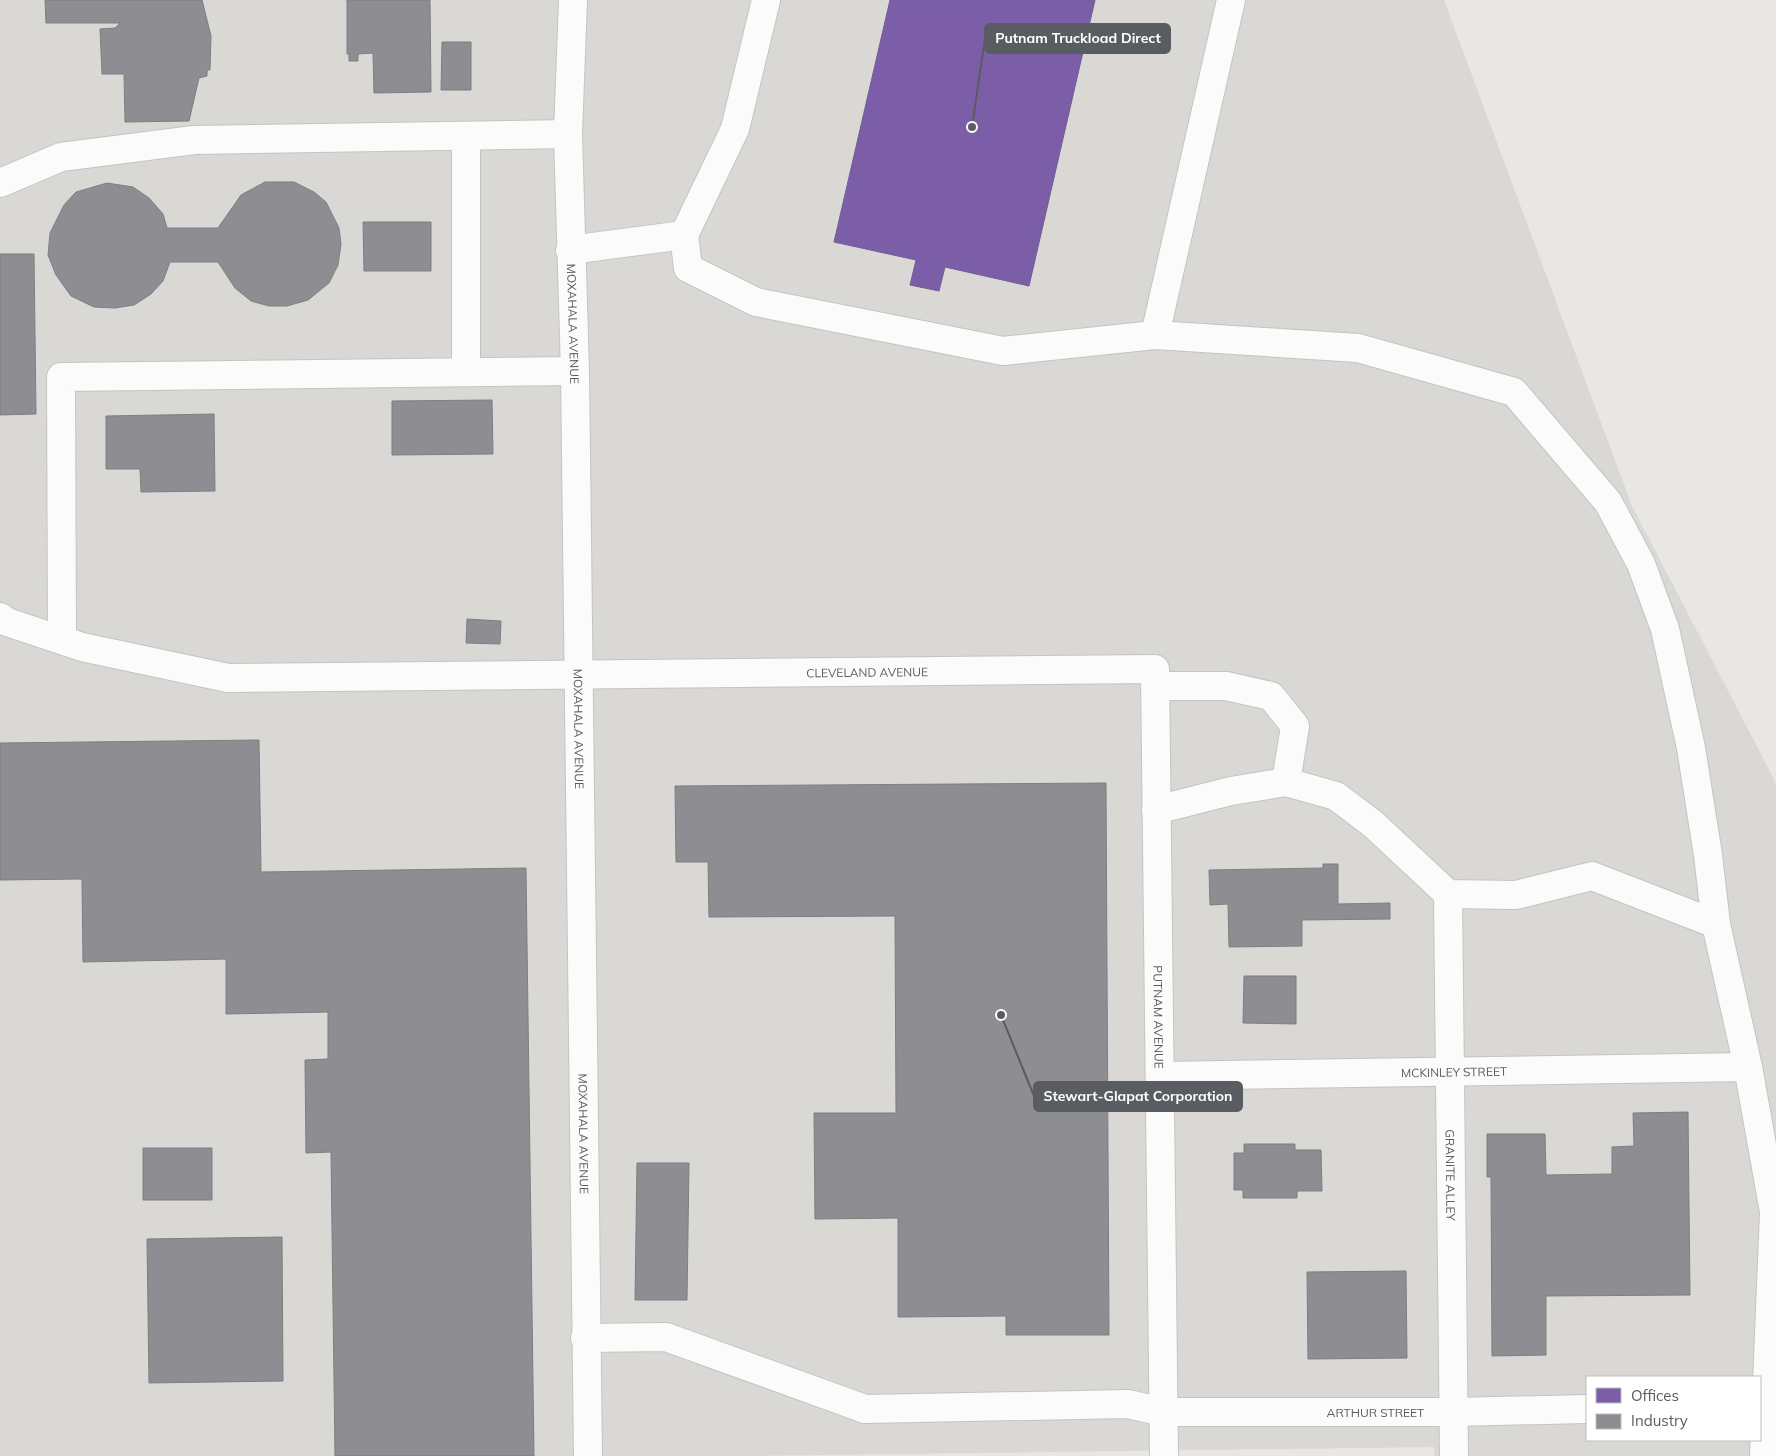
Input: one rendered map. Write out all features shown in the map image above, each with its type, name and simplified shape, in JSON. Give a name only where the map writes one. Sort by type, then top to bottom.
[{"type":"street","name":"MOXAHALA AVENUE","points":[[573,0],[568,134],[575,371],[585,1338],[588,1456]]},
{"type":"street","points":[[766,0],[735,129],[684,235],[688,268],[756,302],[1003,350],[1155,335],[1358,348],[1514,392],[1608,502],[1641,564],[1664,630],[1691,748],[1708,855],[1716,924],[1748,1067],[1774,1212],[1764,1456]]},
{"type":"street","points":[[1155,335],[1231,0]]},
{"type":"street","points":[[0,183],[61,157],[194,140],[568,134]]},
{"type":"street","points":[[466,136],[466,372]]},
{"type":"street","points":[[570,250],[684,235]]},
{"type":"street","points":[[62,640],[61,377],[575,371]]},
{"type":"street","name":"CLEVELAND AVENUE","points":[[0,617],[8,622],[82,647],[228,678],[579,676],[1155,678],[1226,686],[1271,696],[1295,726],[1286,782]]},
{"type":"street","name":"PUTNAM AVENUE","points":[[1155,678],[1164,1456]]},
{"type":"street","points":[[1156,810],[1231,791],[1286,782],[1336,796],[1373,824],[1448,894],[1516,895],[1592,876],[1716,924]]},
{"type":"street","name":"GRANITE ALLEY","points":[[1448,894],[1454,1456]]},
{"type":"street","name":"MCKINLEY STREET","points":[[1160,1076],[1748,1067]]},
{"type":"street","name":"ARTHUR STREET","points":[[585,1338],[666,1337],[865,1409],[1128,1404],[1163,1412],[1454,1412],[1586,1409]]},
{"type":"shaded area","points":[[0,0],[1444,0],[1632,506],[1776,783],[1776,1456],[1435,1456],[1434,1447],[745,1456],[0,1456]]},
{"type":"building: Offices","points":[[890,0],[1095,0],[1029,286],[945,267],[939,291],[910,285],[916,260],[834,242]]},
{"type":"building: Industry","points":[[45,0],[202,0],[211,36],[210,70],[207,70],[207,76],[199,78],[189,121],[125,122],[124,74],[102,74],[100,29],[115,28],[120,23],[46,23]]},
{"type":"building: Industry","points":[[347,0],[430,0],[431,92],[374,93],[373,53],[358,54],[358,61],[349,61],[349,54],[347,54]]},
{"type":"building: Industry","points":[[442,42],[471,42],[471,90],[441,90]]},
{"type":"building: Industry","points":[[265,182],[294,182],[314,192],[326,202],[339,228],[341,244],[338,265],[329,283],[308,300],[287,306],[269,306],[251,301],[235,288],[218,262],[170,262],[163,281],[151,294],[134,305],[115,308],[94,307],[71,296],[56,275],[48,255],[50,233],[64,205],[76,192],[107,183],[133,187],[149,198],[163,214],[167,228],[218,228],[241,195]]},
{"type":"building: Industry","points":[[363,222],[431,222],[431,271],[364,271]]},
{"type":"building: Industry","points":[[0,254],[34,254],[36,414],[0,415]]},
{"type":"building: Industry","points":[[492,400],[493,454],[392,455],[392,401]]},
{"type":"building: Industry","points":[[214,414],[215,491],[141,492],[140,469],[106,469],[106,416]]},
{"type":"building: Industry","points":[[467,619],[501,621],[500,644],[466,643]]},
{"type":"building: Industry","points":[[259,740],[261,872],[526,868],[534,1456],[335,1456],[331,1152],[306,1153],[305,1060],[328,1059],[328,1012],[226,1014],[226,959],[83,962],[82,879],[0,880],[0,743]]},
{"type":"building: Industry","points":[[1106,783],[1109,1335],[1006,1335],[1006,1316],[898,1317],[898,1218],[815,1219],[814,1113],[896,1113],[895,916],[709,917],[708,862],[676,862],[675,786]]},
{"type":"building: Industry","points":[[1323,864],[1338,864],[1338,904],[1390,903],[1390,919],[1302,920],[1302,946],[1229,947],[1228,904],[1210,905],[1209,870],[1323,868]]},
{"type":"building: Industry","points":[[1244,976],[1296,976],[1296,1024],[1243,1023]]},
{"type":"building: Industry","points":[[1688,1112],[1690,1295],[1546,1296],[1546,1355],[1492,1356],[1491,1177],[1487,1177],[1487,1134],[1545,1134],[1546,1175],[1612,1174],[1612,1147],[1634,1146],[1633,1113]]},
{"type":"building: Industry","points":[[1244,1144],[1295,1144],[1295,1150],[1321,1150],[1322,1191],[1297,1191],[1297,1198],[1243,1198],[1243,1190],[1234,1190],[1234,1153],[1244,1153]]},
{"type":"building: Industry","points":[[143,1148],[212,1148],[212,1200],[143,1200]]},
{"type":"building: Industry","points":[[637,1163],[689,1163],[687,1300],[635,1300]]},
{"type":"building: Industry","points":[[282,1237],[283,1381],[149,1383],[147,1239]]},
{"type":"building: Industry","points":[[1406,1271],[1407,1358],[1308,1359],[1307,1272]]},
{"type":"place","name":"Putnam Truckload Direct","points":[[972,127]]},
{"type":"place","name":"Stewart-Glapat Corporation","points":[[1001,1015]]}]
